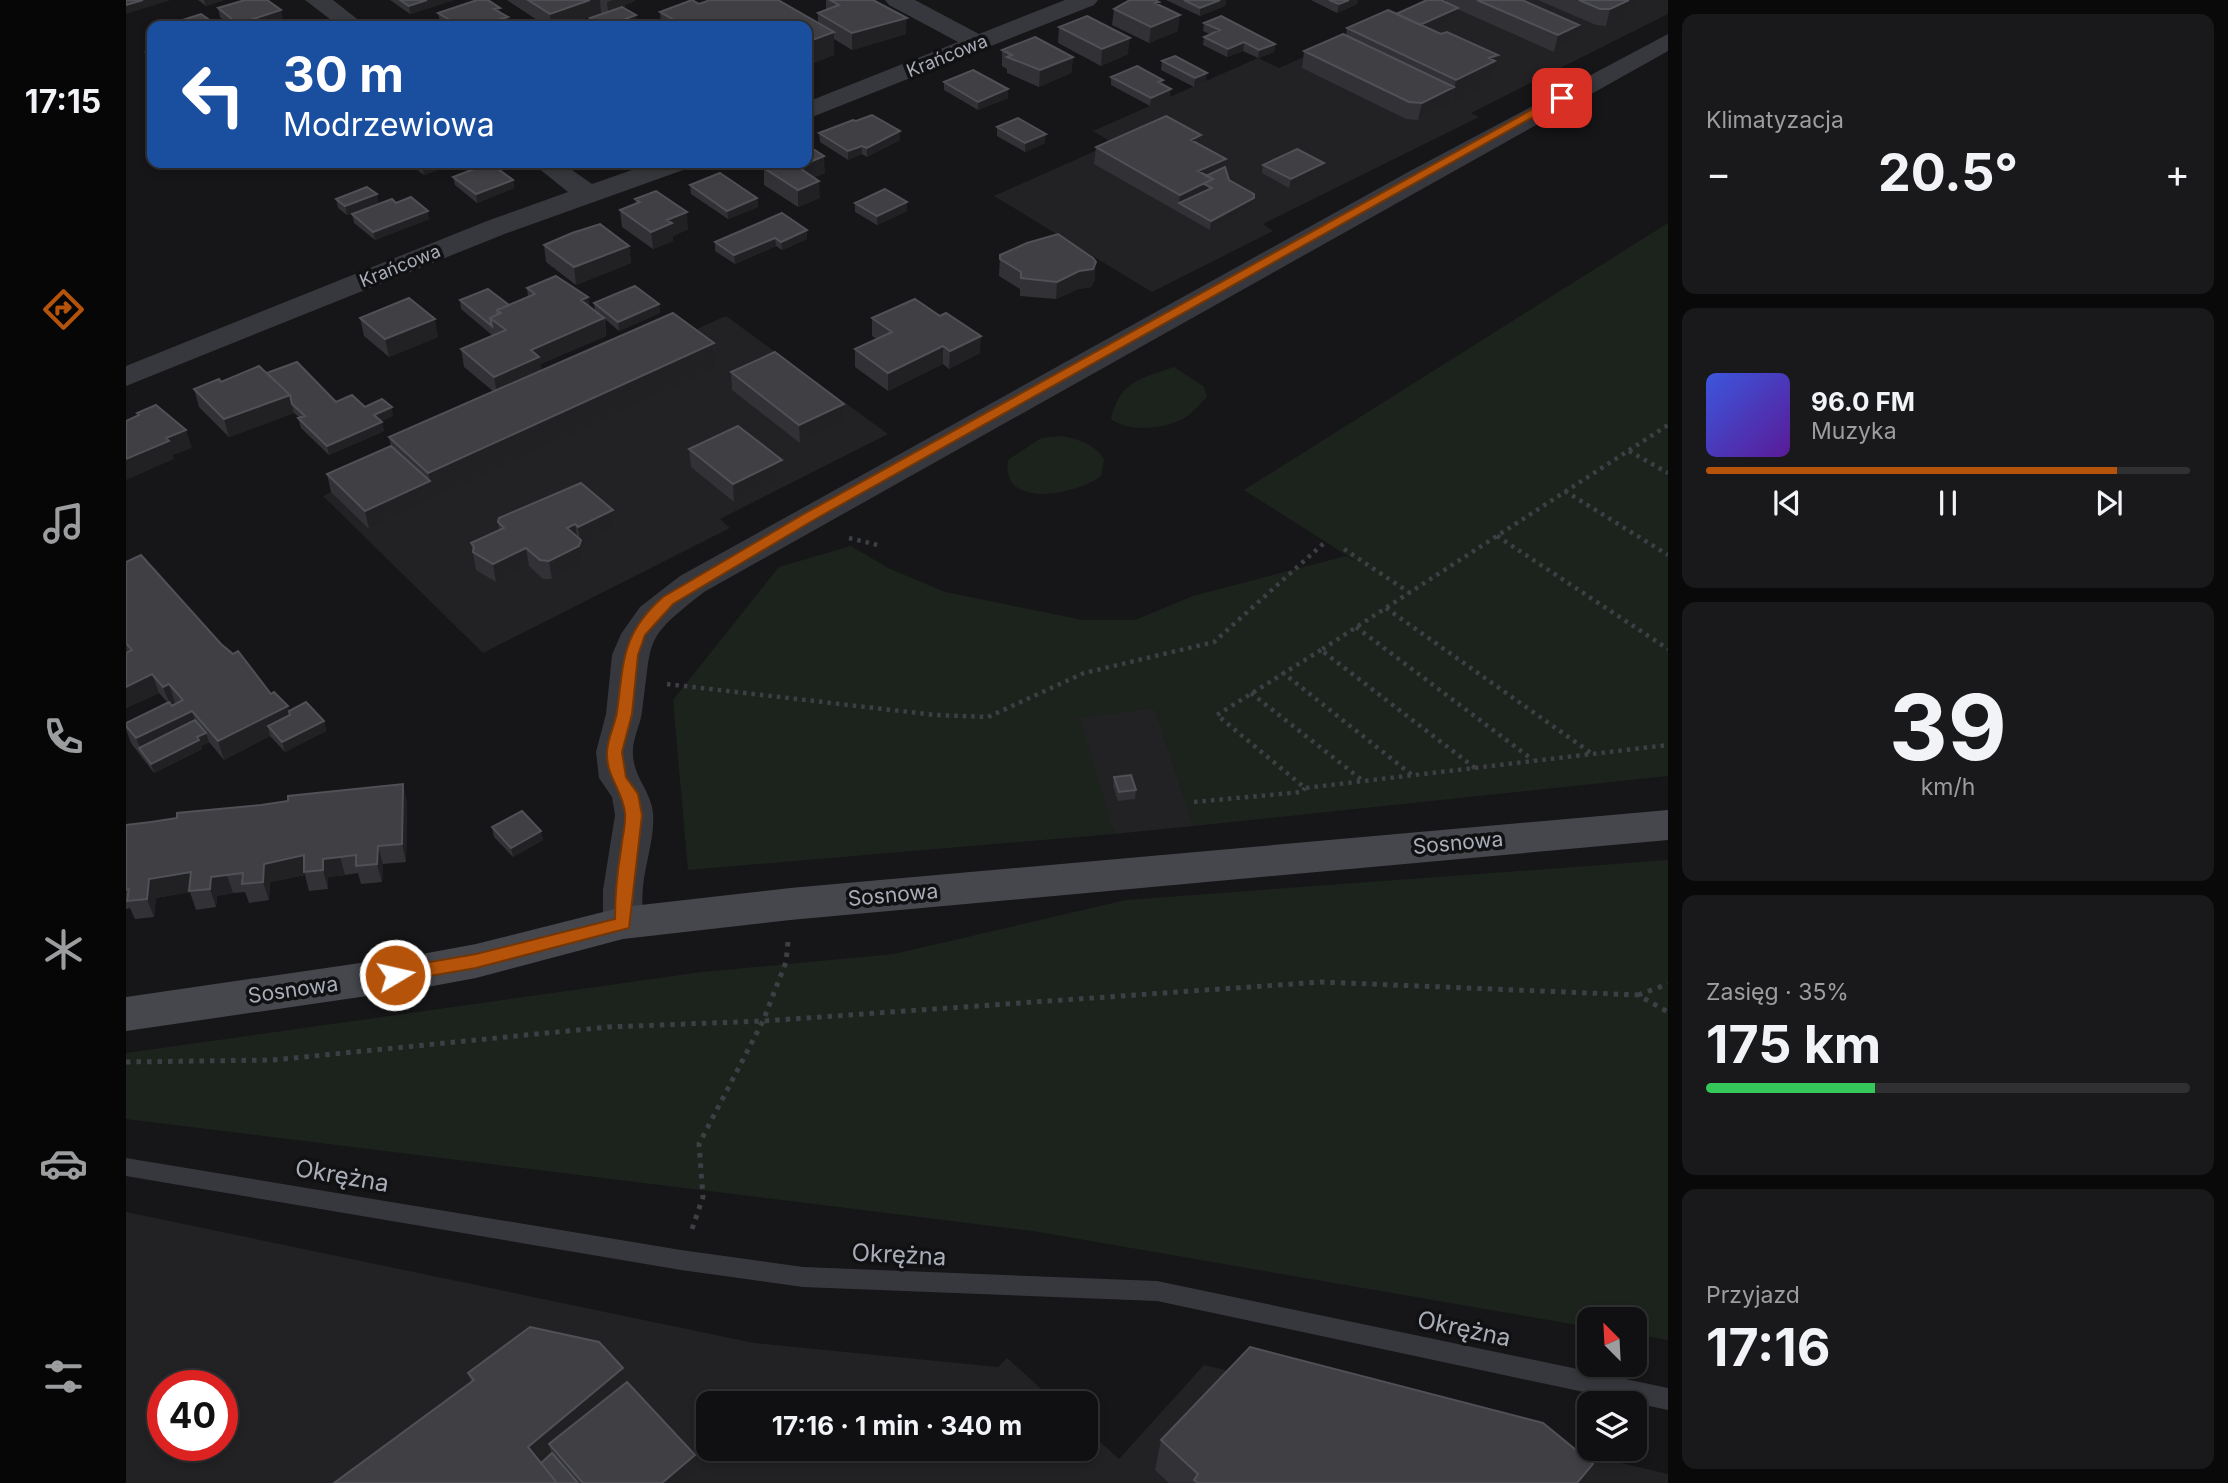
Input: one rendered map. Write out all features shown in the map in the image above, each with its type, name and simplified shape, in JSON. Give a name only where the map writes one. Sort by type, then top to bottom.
[{"type":"street","points":[[317,0],[347,21]]},
{"type":"street","points":[[897,0],[979,44]]},
{"type":"street","name":"Krańcowa","points":[[812,109],[1086,0]]},
{"type":"street","points":[[623,923],[623,890],[634,815],[630,794],[618,778],[614,752],[624,714],[630,655],[638,635],[652,615],[692,584],[1419,177],[1668,41]]},
{"type":"street","points":[[552,168],[588,194]]},
{"type":"street","name":"Krańcowa","points":[[126,377],[588,194],[616,187],[664,168]]},
{"type":"street","name":"Sosnowa","points":[[126,1014],[422,971],[476,961],[623,923],[790,904],[1668,825]]},
{"type":"lane","name":"Okrężna","points":[[126,1167],[681,1260],[803,1277],[1157,1290],[1668,1399]]},
{"type":"path","points":[[1305,788],[1217,715],[1668,425]]},
{"type":"path","points":[[1629,451],[1668,473]]},
{"type":"path","points":[[1566,491],[1668,555]]},
{"type":"path","points":[[1497,536],[1668,649]]},
{"type":"path","points":[[627,680],[935,715],[988,717],[1084,673],[1214,642],[1324,543]]},
{"type":"path","points":[[1344,549],[1410,593]]},
{"type":"path","points":[[1386,607],[1592,754]]},
{"type":"path","points":[[1356,627],[1534,761]]},
{"type":"path","points":[[1321,650],[1475,768]]},
{"type":"path","points":[[1282,672],[1412,775]]},
{"type":"path","points":[[1251,693],[1363,781]]},
{"type":"path","points":[[1194,802],[1302,792],[1305,788],[1668,745]]},
{"type":"path","points":[[681,1260],[703,1198],[699,1144],[763,1021],[786,962],[790,904]]},
{"type":"path","points":[[126,1062],[273,1060],[608,1027],[763,1021],[1321,982],[1638,995],[1668,984]]},
{"type":"path","points":[[1638,995],[1668,1012]]},
{"type":"shaded area","points":[[1432,0],[1668,0],[1668,14],[1471,113],[1479,117],[1263,224],[1273,231],[1152,292],[994,196],[1113,143],[1093,131],[1258,58],[1279,68]]},
{"type":"shaded area","points":[[1668,223],[1668,776],[1194,826],[1155,708],[1080,718],[1114,834],[688,870],[673,700],[779,567],[851,546],[888,568],[945,592],[1083,620],[1135,620],[1193,596],[1346,556],[1359,563],[1244,490]]},
{"type":"shaded area","points":[[726,316],[888,434],[720,519],[730,528],[483,653],[323,496]]},
{"type":"shaded area","points":[[1174,367],[1204,387],[1207,397],[1189,415],[1169,424],[1148,428],[1128,426],[1111,419],[1120,397],[1133,383]]},
{"type":"shaded area","points":[[1061,436],[1086,443],[1100,454],[1104,459],[1101,476],[1090,483],[1059,492],[1043,494],[1016,487],[1009,476],[1008,460],[1041,438]]},
{"type":"shaded area","points":[[1155,708],[1194,826],[1114,834],[1079,717]]},
{"type":"shaded area","points":[[1668,860],[1668,1340],[1647,1336],[1647,1307],[1577,1307],[1577,1325],[1033,1231],[126,1119],[126,1053],[702,972],[894,954],[1126,900]]},
{"type":"shaded area","points":[[126,1212],[754,1343],[998,1367],[1007,1358],[1044,1391],[696,1391],[696,1461],[1098,1461],[1098,1440],[1119,1459],[1204,1365],[1577,1453],[1577,1461],[1613,1461],[1668,1474],[1668,1483],[126,1483]]},
{"type":"building","points":[[126,0],[143,0],[126,5]]},
{"type":"building","points":[[245,0],[267,0],[281,10],[247,21],[234,21],[218,8]]},
{"type":"building","points":[[400,0],[427,0],[409,6]]},
{"type":"building","points":[[477,0],[488,0],[500,8],[494,9],[508,17],[494,21],[451,21],[438,13]]},
{"type":"building","points":[[528,0],[590,0],[550,14]]},
{"type":"building","points":[[692,0],[699,4],[710,0],[778,0],[834,32],[812,40],[812,21],[671,21],[674,20],[660,12]]},
{"type":"building","points":[[830,0],[873,0],[907,18],[852,33],[818,13],[839,5]]},
{"type":"building","points":[[1130,0],[1155,0],[1159,2],[1155,3],[1180,15],[1151,27],[1114,9]]},
{"type":"building","points":[[1184,0],[1220,0],[1200,8]]},
{"type":"building","points":[[1329,0],[1349,0],[1339,4]]},
{"type":"building","points":[[1427,0],[1441,0],[1458,8],[1420,25],[1396,14]]},
{"type":"building","points":[[1477,0],[1522,0],[1579,25],[1558,35]]},
{"type":"building","points":[[1579,0],[1629,0],[1610,9],[1600,9]]},
{"type":"building","points":[[622,7],[636,15],[620,21],[595,21],[590,18]]},
{"type":"building","points":[[1388,10],[1441,34],[1447,32],[1498,55],[1489,58],[1495,61],[1456,80],[1347,28]]},
{"type":"building","points":[[201,14],[211,21],[179,21]]},
{"type":"building","points":[[1087,16],[1130,38],[1102,49],[1059,27]]},
{"type":"building","points":[[1221,16],[1275,44],[1259,50],[1244,42],[1228,49],[1204,37],[1220,30],[1204,23]]},
{"type":"building","points":[[1343,34],[1454,87],[1422,103],[1409,102],[1304,51]]},
{"type":"building","points":[[1035,37],[1073,57],[1040,70],[1007,57],[1012,55],[1002,50]]},
{"type":"building","points":[[1175,56],[1207,73],[1195,78],[1162,61]]},
{"type":"building","points":[[1137,66],[1163,80],[1158,82],[1171,89],[1151,98],[1111,77]]},
{"type":"building","points":[[973,70],[1008,89],[978,102],[944,82]]},
{"type":"building","points":[[872,115],[900,131],[867,148],[862,146],[848,151],[819,133],[853,120]]},
{"type":"building","points":[[1166,116],[1201,135],[1191,140],[1226,159],[1198,171],[1213,179],[1180,195],[1096,147]]},
{"type":"building","points":[[1018,118],[1046,134],[1025,143],[997,127]]},
{"type":"building","points":[[812,148],[824,156],[812,161]]},
{"type":"building","points":[[1297,149],[1324,163],[1291,179],[1263,165]]},
{"type":"building","points":[[1225,167],[1229,180],[1254,194],[1254,198],[1211,221],[1179,203],[1212,188],[1204,184],[1213,179],[1206,176]]},
{"type":"building","points":[[477,168],[497,168],[513,180],[476,194],[453,177]]},
{"type":"building","points":[[764,168],[800,168],[819,181],[798,190]]},
{"type":"building","points":[[720,173],[757,198],[727,211],[690,185]]},
{"type":"building","points":[[367,187],[377,194],[345,206],[336,199]]},
{"type":"building","points":[[885,189],[907,202],[877,216],[855,203]]},
{"type":"building","points":[[656,191],[687,212],[667,220],[672,223],[651,232],[620,210],[640,202],[635,199]]},
{"type":"building","points":[[411,197],[428,211],[373,232],[352,214],[392,199],[396,203]]},
{"type":"building","points":[[782,213],[807,230],[781,242],[775,238],[734,255],[715,242]]},
{"type":"building","points":[[600,224],[629,246],[574,267],[544,245],[572,233]]},
{"type":"building","points":[[1058,234],[1093,258],[1096,262],[1093,269],[1079,271],[1057,282],[1021,278],[1021,272],[1000,259],[1000,255],[1027,243]]},
{"type":"building","points":[[556,276],[588,297],[581,300],[604,318],[531,350],[539,357],[494,377],[461,349],[506,330],[490,318],[501,313],[497,310],[535,294],[527,288]]},
{"type":"building","points":[[635,286],[659,304],[618,322],[594,303]]},
{"type":"building","points":[[488,289],[509,305],[497,310],[498,314],[490,318],[492,326],[460,300]]},
{"type":"building","points":[[409,298],[435,319],[385,339],[360,318]]},
{"type":"building","points":[[915,299],[940,316],[946,313],[981,336],[950,351],[943,346],[888,373],[855,349],[892,332],[872,318]]},
{"type":"building","points":[[673,313],[714,343],[428,473],[389,437]]},
{"type":"building","points":[[775,352],[844,404],[799,425],[731,372]]},
{"type":"building","points":[[297,362],[336,402],[352,395],[365,407],[382,399],[392,407],[374,415],[382,422],[327,446],[298,418],[305,416],[292,404],[290,395],[267,373]]},
{"type":"building","points":[[259,366],[290,395],[224,419],[194,389],[219,379],[221,382]]},
{"type":"building","points":[[156,405],[186,430],[166,438],[169,441],[126,459],[126,421]]},
{"type":"building","points":[[738,426],[782,460],[733,484],[689,449]]},
{"type":"building","points":[[391,446],[430,481],[365,511],[327,474]]},
{"type":"building","points":[[581,483],[613,510],[578,527],[575,524],[567,528],[581,540],[579,546],[549,561],[540,560],[526,548],[493,564],[473,552],[471,543],[504,528],[498,522],[499,518]]},
{"type":"building","points":[[141,555],[221,644],[233,654],[238,651],[271,694],[274,692],[288,706],[218,741],[192,711],[136,738],[126,723],[169,702],[172,706],[183,700],[169,684],[163,687],[152,674],[126,687],[126,653],[132,650],[126,643],[126,562]]},
{"type":"building","points":[[306,702],[324,721],[282,742],[268,726],[290,715],[289,711]]},
{"type":"building","points":[[195,720],[206,733],[197,737],[199,740],[151,764],[139,748]]},
{"type":"building","points":[[1131,775],[1136,790],[1119,792],[1114,777]]},
{"type":"building","points":[[403,784],[402,844],[378,846],[377,864],[356,866],[356,855],[323,859],[323,870],[304,872],[304,855],[264,864],[263,882],[242,884],[243,873],[211,877],[210,889],[189,891],[191,872],[149,879],[147,899],[127,901],[129,889],[126,890],[126,825],[177,818],[177,813],[288,801],[288,796]]},
{"type":"building","points":[[522,811],[541,831],[511,848],[492,827]]},
{"type":"building","points":[[530,1327],[599,1342],[623,1368],[528,1447],[557,1483],[334,1483],[474,1380],[468,1373]]},
{"type":"building","points":[[1250,1347],[1543,1423],[1577,1451],[1577,1461],[1589,1461],[1593,1464],[1577,1483],[1198,1483],[1194,1480],[1198,1474],[1161,1440]]},
{"type":"building","points":[[627,1382],[695,1455],[662,1483],[583,1483],[549,1444]]},
{"type":"building","points":[[552,1453],[578,1483],[557,1483],[541,1463]]},
{"type":"route","points":[[395,975],[476,961],[623,923],[623,890],[634,815],[630,794],[618,778],[614,752],[624,714],[630,655],[638,635],[652,615],[668,601],[692,584],[807,518],[1562,98]]}]
